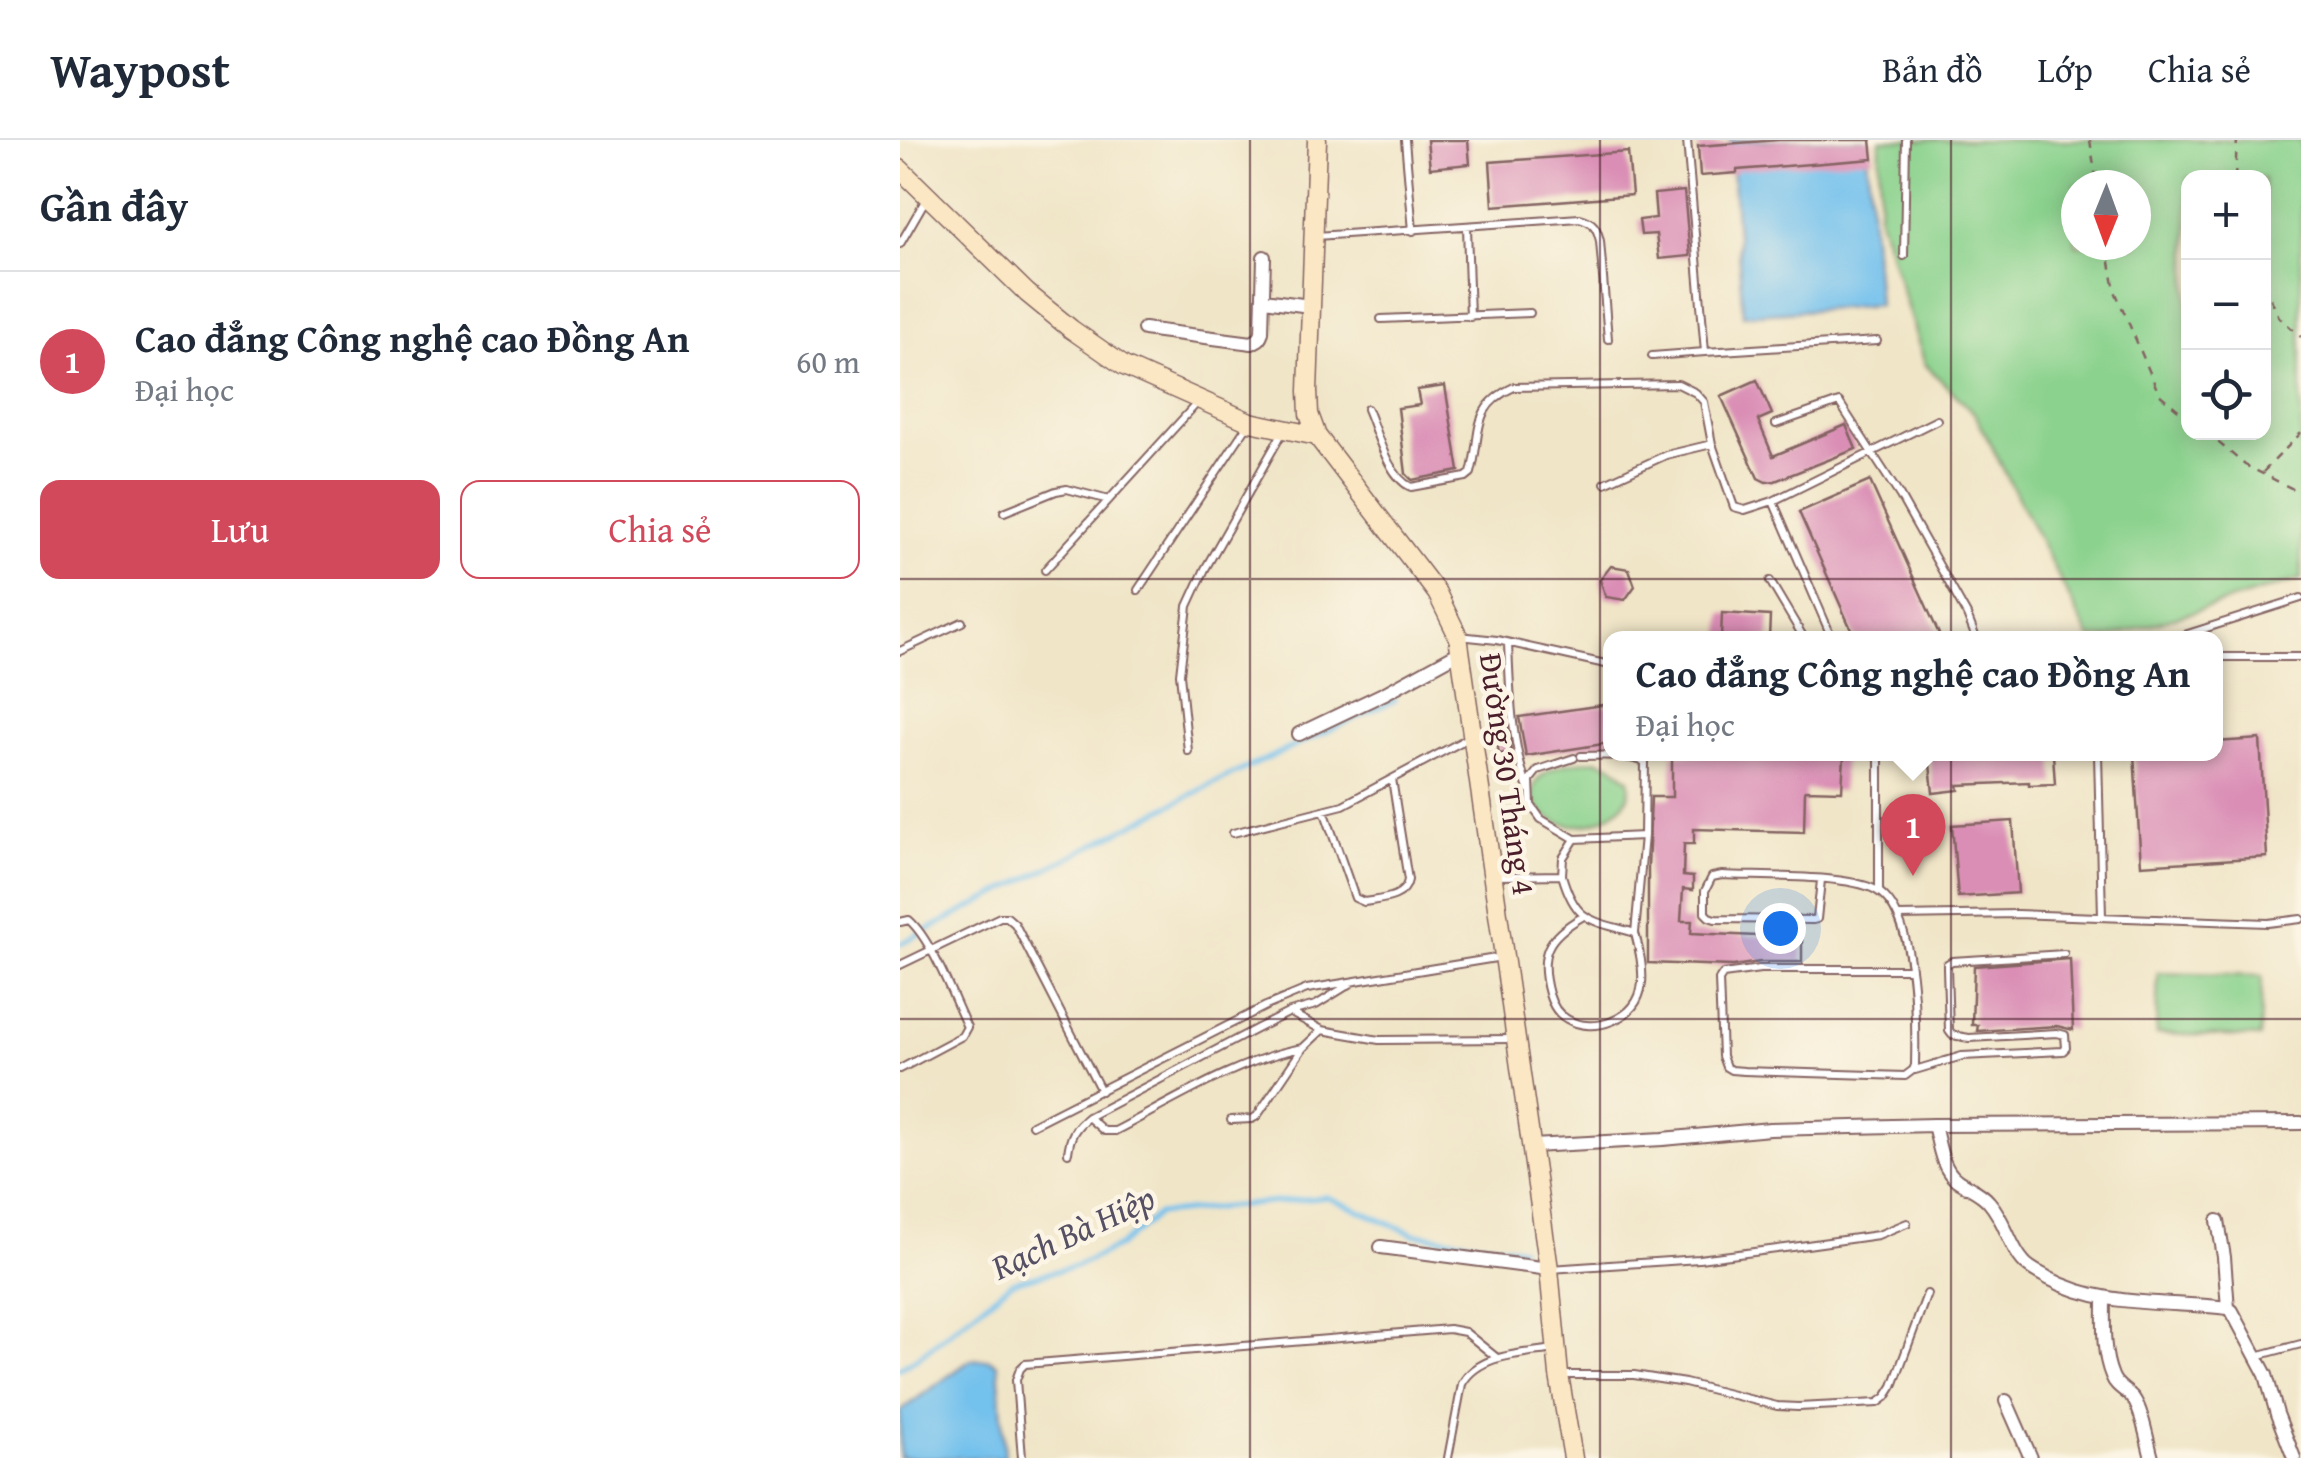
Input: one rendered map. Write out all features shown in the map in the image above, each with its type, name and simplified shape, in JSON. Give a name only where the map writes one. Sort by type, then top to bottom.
[{"type":"street","name":"Đường 30 Tháng 4","points":[[1317,140],[1309,414],[1318,436],[1437,593],[1459,644],[1573,1458]]},
{"type":"street","points":[[900,169],[1027,293],[1124,366],[1250,422],[1318,436]]},
{"type":"street","points":[[1144,329],[1252,343],[1259,339],[1264,257]]},
{"type":"street","points":[[1264,300],[1310,306]]},
{"type":"street","points":[[1299,734],[1385,693],[1459,644]]},
{"type":"street","points":[[1532,1146],[1770,1128],[2301,1123]]},
{"type":"street","points":[[1934,1125],[1950,1174],[1990,1202],[2026,1265],[2065,1287],[2104,1298],[2228,1308]]},
{"type":"street","points":[[2218,1221],[2228,1308],[2266,1375],[2294,1458]]},
{"type":"street","points":[[1381,1247],[1549,1270]]},
{"type":"street","points":[[2104,1298],[2110,1373],[2136,1404],[2152,1458]]},
{"type":"street","points":[[2006,1401],[2032,1458]]},
{"type":"lane","points":[[1405,140],[1414,231]]},
{"type":"lane","points":[[1687,140],[1705,352]]},
{"type":"lane","points":[[1904,256],[1906,140]]},
{"type":"lane","points":[[900,244],[927,198]]},
{"type":"lane","points":[[1314,236],[1580,218],[1590,221],[1597,228],[1600,241],[1608,339]]},
{"type":"lane","points":[[1467,226],[1470,317]]},
{"type":"lane","points":[[1381,319],[1530,314]]},
{"type":"lane","points":[[1652,356],[1877,341]]},
{"type":"lane","points":[[1367,409],[1393,472],[1411,487],[1471,473],[1482,413],[1500,393],[1514,387],[1678,384],[1704,402],[1712,444],[1734,506],[1745,510],[1938,420]]},
{"type":"lane","points":[[1045,570],[1199,401]]},
{"type":"lane","points":[[1776,424],[1839,402],[1900,496],[1973,631]]},
{"type":"lane","points":[[1138,590],[1250,422]]},
{"type":"lane","points":[[1188,750],[1180,674],[1188,606],[1284,429]]},
{"type":"lane","points":[[1605,483],[1666,454],[1712,444]]},
{"type":"lane","points":[[1004,512],[1056,491],[1109,500]]},
{"type":"lane","points":[[1773,500],[1829,631]]},
{"type":"lane","points":[[1770,580],[1800,631]]},
{"type":"lane","points":[[2197,631],[2301,598]]},
{"type":"lane","points":[[900,651],[962,622]]},
{"type":"lane","points":[[1459,644],[1508,642],[1603,664]]},
{"type":"lane","points":[[1508,642],[1518,761],[1532,805],[1541,819],[1575,839],[1644,836]]},
{"type":"lane","points":[[2223,657],[2301,657]]},
{"type":"lane","points":[[1233,832],[1343,805],[1473,736]]},
{"type":"lane","points":[[1529,792],[1530,780],[1538,770],[1577,757],[1603,755]]},
{"type":"lane","points":[[1582,917],[1560,929],[1550,944],[1544,965],[1553,1006],[1564,1018],[1585,1025],[1606,1024],[1626,1015],[1640,999],[1642,972],[1636,934],[1646,761]]},
{"type":"lane","points":[[1879,761],[1879,891]]},
{"type":"lane","points":[[2098,761],[2102,917]]},
{"type":"lane","points":[[1324,810],[1355,898],[1364,902],[1401,894],[1408,880],[1392,779]]},
{"type":"lane","points":[[1575,839],[1563,858],[1562,876],[1568,896],[1582,917],[1636,934]]},
{"type":"lane","points":[[1821,880],[1820,912],[1813,920],[1715,919],[1705,913],[1706,891],[1712,877],[1722,875],[1844,880],[1879,891],[1898,916],[1910,969],[1916,1008],[1913,1070]]},
{"type":"lane","points":[[1494,876],[1562,876]]},
{"type":"lane","points":[[1898,916],[2017,914],[2268,923],[2301,919]]},
{"type":"lane","points":[[900,965],[928,946],[1000,916],[1011,920],[1101,1092]]},
{"type":"lane","points":[[900,922],[909,920],[928,946],[967,1027],[962,1036],[900,1069]]},
{"type":"lane","points":[[1910,969],[1760,969],[1724,974],[1720,980],[1720,999],[1722,1056],[1726,1067],[1904,1076],[1962,1056],[2063,1051],[2065,1036],[2058,1032],[1969,1038],[1952,1035],[1947,968],[1952,961],[2064,954]]},
{"type":"lane","points":[[1032,1125],[1307,989],[1503,957]]},
{"type":"lane","points":[[1068,1153],[1072,1133],[1088,1117],[1290,1012],[1316,1005],[1355,981]]},
{"type":"lane","points":[[1290,1012],[1322,1030],[1379,1040],[1515,1039]]},
{"type":"lane","points":[[1231,1120],[1256,1116],[1303,1048],[1322,1030]]},
{"type":"lane","points":[[1088,1117],[1104,1131],[1115,1131],[1232,1071],[1284,1051],[1303,1048]]},
{"type":"lane","points":[[1549,1270],[1793,1248],[1878,1235],[1907,1224]]},
{"type":"lane","points":[[1559,1375],[1634,1375],[1777,1406],[1878,1403],[1892,1386],[1927,1294]]},
{"type":"lane","points":[[1022,1458],[1016,1380],[1025,1364],[1449,1330],[1465,1332],[1497,1358]]},
{"type":"lane","points":[[2256,1356],[2301,1344]]},
{"type":"lane","points":[[1448,1458],[1462,1384],[1468,1373],[1475,1366],[1497,1358],[1557,1348]]},
{"type":"path","points":[[2090,140],[2095,170]]},
{"type":"path","points":[[2235,170],[2237,140]]},
{"type":"path","points":[[2110,260],[2115,291],[2159,394],[2181,412]]},
{"type":"path","points":[[2271,299],[2279,316],[2301,337]]},
{"type":"path","points":[[2262,474],[2301,434]]},
{"type":"path","points":[[2215,440],[2245,465],[2301,493]]},
{"type":"green space","points":[[1880,140],[2301,140],[2301,579],[2131,631],[2086,631],[1975,414],[1925,364],[1879,218]]},
{"type":"green space","points":[[1597,760],[1612,765],[1629,779],[1629,794],[1618,809],[1590,824],[1568,825],[1549,818],[1537,806],[1533,791],[1540,777],[1561,766]]},
{"type":"green space","points":[[2158,973],[2262,976],[2260,1037],[2156,1034]]},
{"type":"water","points":[[1730,140],[1866,140],[1878,305],[1743,315]]},
{"type":"water","points":[[989,1359],[998,1365],[1005,1458],[900,1458],[900,1411],[971,1360]]},
{"type":"building","points":[[1427,140],[1468,140],[1470,164],[1430,168]]},
{"type":"building","points":[[1779,140],[1871,140],[1873,159],[1700,176],[1698,146]]},
{"type":"building","points":[[1628,152],[1632,195],[1493,206],[1490,162]]},
{"type":"building","points":[[1684,191],[1690,256],[1659,259],[1656,234],[1641,235],[1639,220],[1656,218],[1654,194]]},
{"type":"building","points":[[1757,380],[1772,414],[1758,420],[1773,456],[1846,425],[1856,449],[1775,481],[1758,478],[1721,396]]},
{"type":"building","points":[[1445,386],[1459,471],[1412,480],[1406,474],[1398,408],[1420,405],[1417,390]]},
{"type":"building","points":[[1870,481],[1938,631],[1852,631],[1799,512]]},
{"type":"building","points":[[1611,566],[1629,569],[1635,586],[1625,600],[1606,597],[1600,580]]},
{"type":"building","points":[[1722,613],[1770,616],[1769,631],[1721,631]]},
{"type":"building","points":[[1603,705],[1603,744],[1526,756],[1519,717]]},
{"type":"building","points":[[1505,710],[1511,752],[1499,754],[1492,711]]},
{"type":"building","points":[[2260,739],[2267,857],[2141,865],[2134,761],[2223,761],[2223,742]]},
{"type":"building","points":[[1672,761],[1844,761],[1842,791],[1805,790],[1804,832],[1694,829],[1694,844],[1684,844],[1683,876],[1693,877],[1693,890],[1683,889],[1681,921],[1692,921],[1691,933],[1802,938],[1802,962],[1733,966],[1648,963],[1651,797],[1672,797]]},
{"type":"building","points":[[1930,761],[2053,761],[2055,784],[1958,785],[1959,790],[1933,793]]},
{"type":"building","points":[[2013,821],[2018,893],[1958,897],[1952,825]]},
{"type":"building","points":[[2070,959],[2073,1030],[2057,1026],[1977,1031],[1978,1025],[1972,1025],[1974,966]]},
{"type":"waterway","points":[[900,944],[1214,783],[1395,700]]},
{"type":"waterway","name":"Rạch Bà Hiệp","points":[[900,1368],[1012,1282],[1076,1266],[1119,1246],[1158,1214],[1327,1197],[1414,1234],[1521,1248]]},
{"type":"place","name":"Cao đẳng Công nghệ cao Đồng An","points":[[1913,876]]}]
